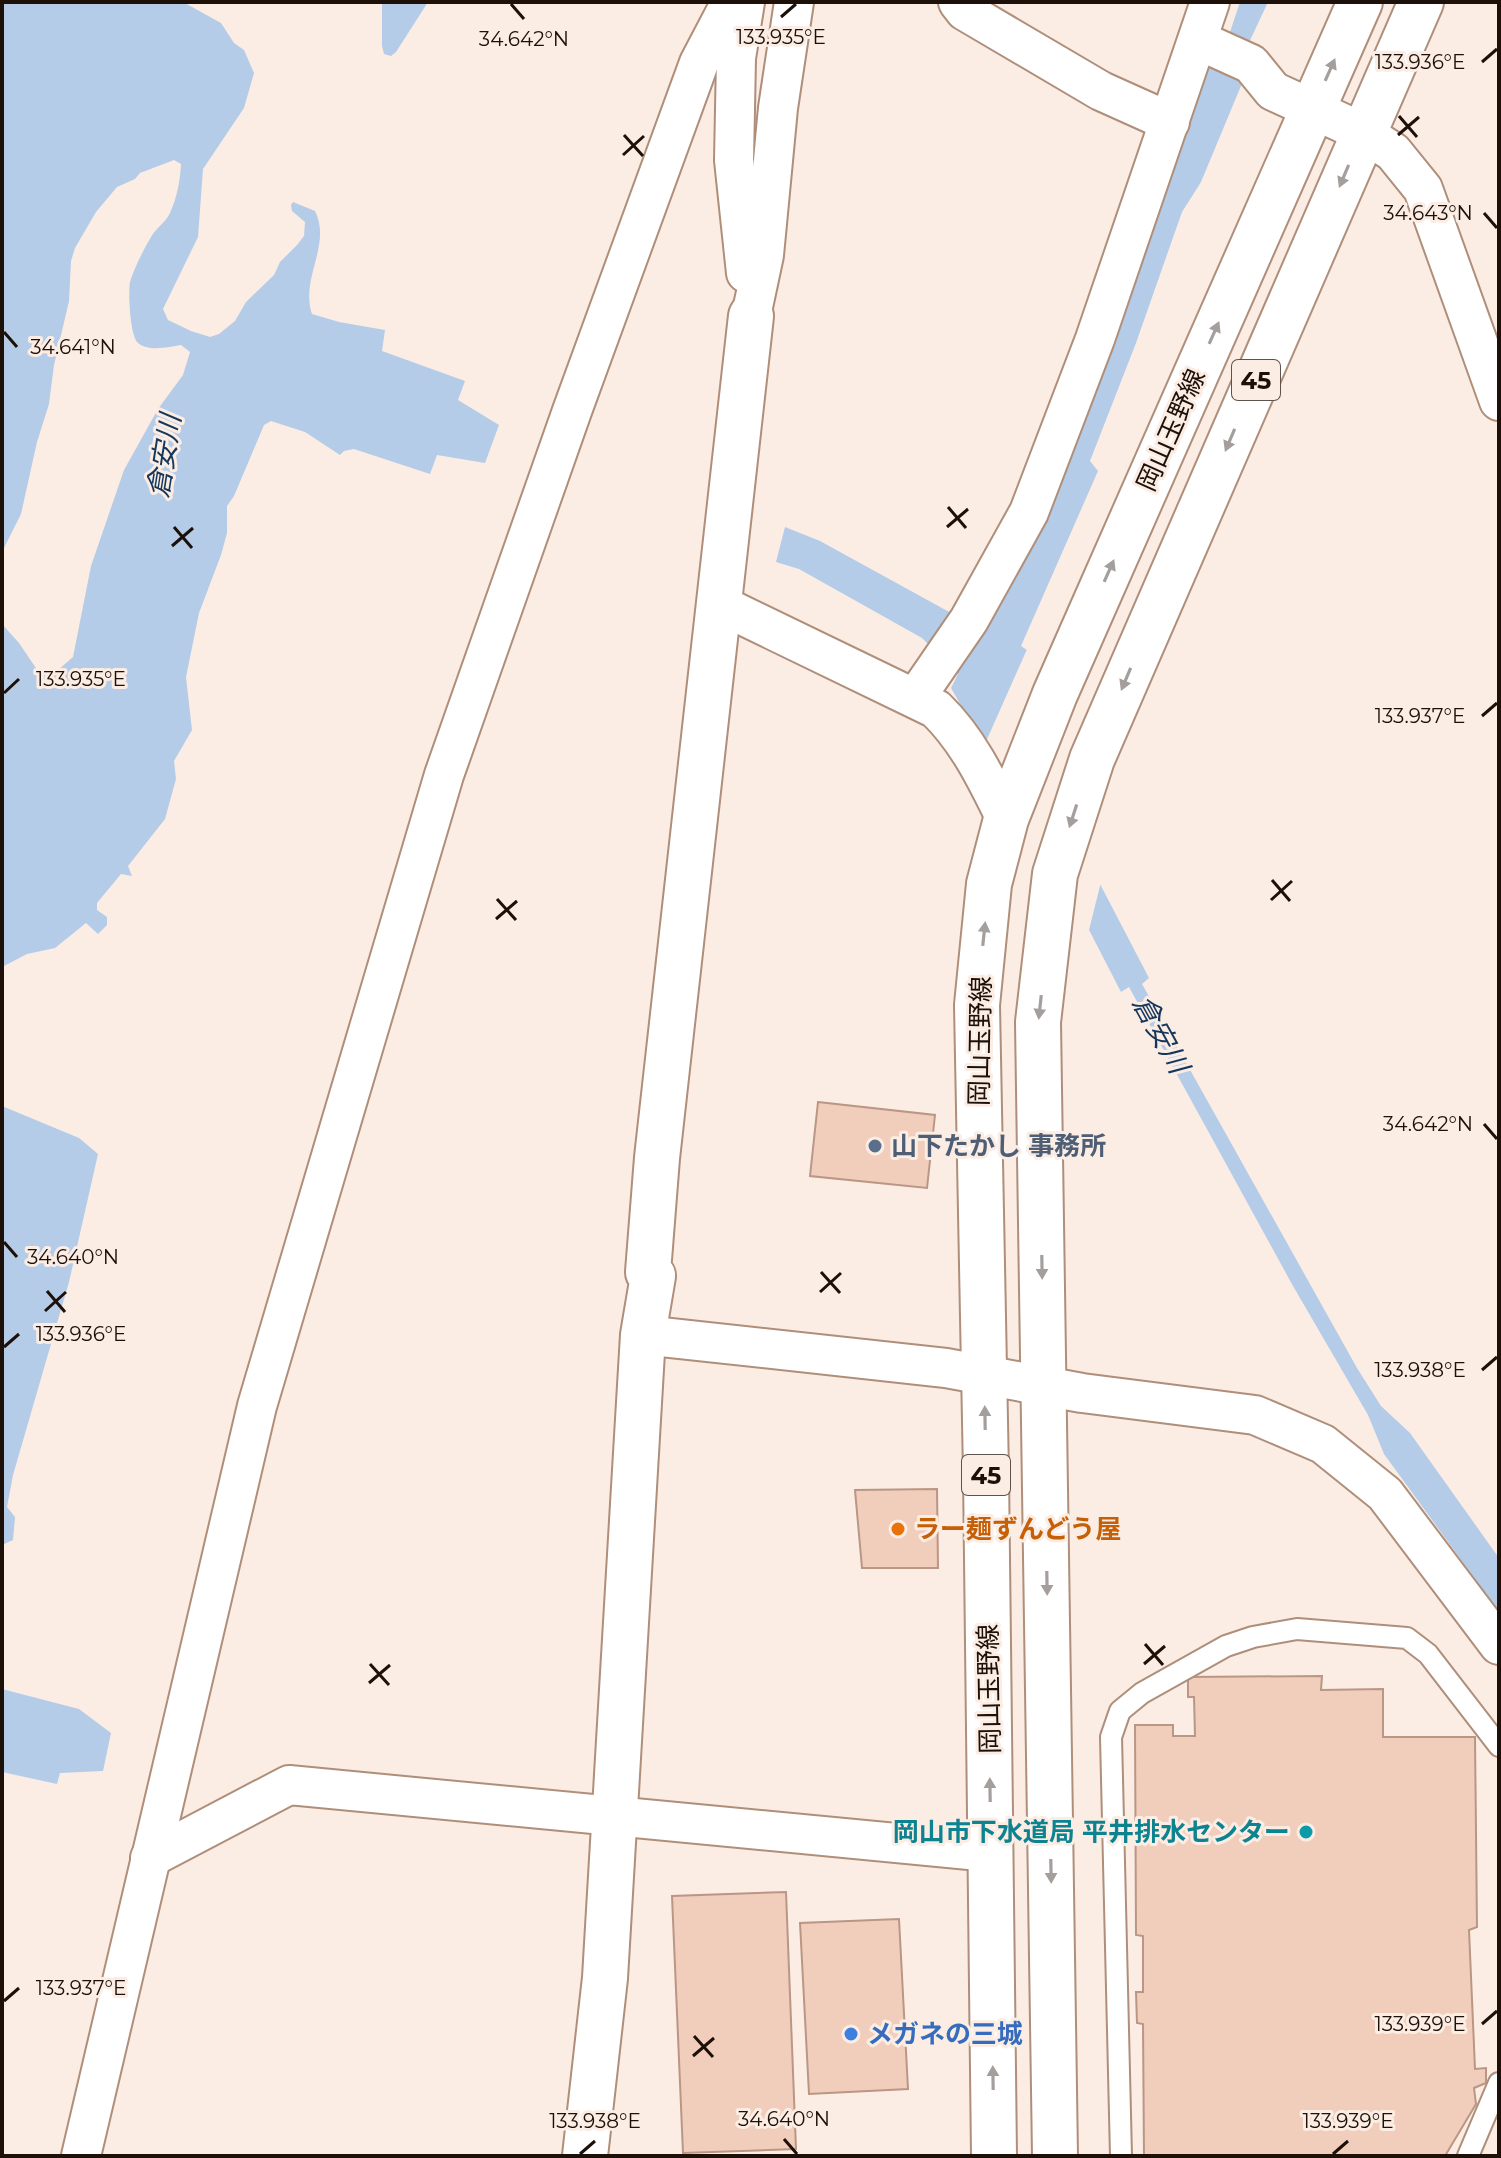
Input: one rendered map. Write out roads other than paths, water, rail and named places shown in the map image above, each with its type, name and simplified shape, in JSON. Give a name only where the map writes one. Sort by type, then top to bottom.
[{"type":"main road","name":"岡山玉野線","points":[[994,2156],[977,1005],[989,884],[1009,809],[1055,694],[1360,2]]},
{"type":"main road","name":"45","points":[[1055,2156],[1038,1022],[1055,874],[1092,759],[1421,2]]},
{"type":"main road","points":[[585,2156],[605,1978],[643,1335],[653,1276],[648,1272],[657,1158],[751,316]]},
{"type":"street","points":[[81,2156],[257,1406],[444,775],[572,411],[694,78],[731,2]]},
{"type":"street","points":[[745,2],[736,58],[734,160],[751,316]]},
{"type":"street","points":[[751,316],[764,255],[778,108],[794,2]]},
{"type":"street","points":[[958,2],[965,11],[1101,91],[1170,122]]},
{"type":"street","points":[[916,697],[969,620],[1029,512],[1095,339],[1170,122],[1206,43],[1210,2]]},
{"type":"street","points":[[1206,43],[1251,64],[1273,91],[1362,132],[1393,152],[1423,189],[1499,401]]},
{"type":"street","points":[[717,603],[936,709],[948,720],[1009,809]]},
{"type":"street","points":[[643,1335],[946,1368],[1082,1393],[1255,1415],[1323,1444],[1385,1494],[1499,1645]]},
{"type":"street","points":[[150,1858],[289,1785],[990,1852]]},
{"type":"lane","points":[[1121,2156],[1111,1737],[1120,1711],[1154,1686],[1226,1646],[1253,1637],[1297,1629],[1407,1638],[1428,1654],[1499,1746]]},
{"type":"lane","points":[[1468,2156],[1499,2083]]},
{"type":"water","name":"倉安川","points":[[2,2],[183,2],[221,23],[234,43],[244,50],[254,73],[244,108],[203,169],[198,237],[163,309],[168,320],[210,337],[235,321],[246,302],[274,275],[280,262],[304,236],[305,222],[292,211],[293,202],[315,211],[319,224],[320,236],[310,288],[312,314],[385,330],[382,351],[465,381],[458,400],[499,425],[485,463],[437,455],[430,474],[354,449],[340,455],[305,432],[271,421],[264,425],[227,506],[227,533],[199,613],[186,677],[192,730],[174,761],[176,779],[165,819],[128,866],[132,876],[121,874],[97,903],[97,910],[107,917],[107,925],[98,934],[86,923],[55,948],[27,954],[2,967],[2,624],[40,674],[51,676],[73,657],[91,566],[124,470],[158,409],[183,375],[190,352],[181,345],[159,348],[142,346],[135,339],[130,314],[129,287],[134,271],[151,237],[168,216],[176,195],[181,164],[174,160],[140,173],[135,179],[117,187],[96,212],[75,248],[71,261],[69,301],[54,365],[49,404],[21,514],[2,552]]},
{"type":"water","points":[[382,2],[428,2],[391,56],[384,54],[382,46]]},
{"type":"water","name":"倉安川","points":[[1240,2],[1268,2],[1246,49],[1243,81],[1201,182],[1182,212],[1090,461],[1098,471],[1021,646],[1027,650],[1100,884],[1149,978],[1142,984],[1357,1368],[1381,1406],[1410,1433],[1499,1558],[1499,1612],[1384,1454],[1368,1415],[1293,1286],[1129,987],[1121,992],[1087,926],[951,688],[958,674],[922,638],[799,569],[776,562],[785,527],[820,541],[982,630],[1206,63],[1228,38]]},
{"type":"water","points":[[2,1106],[79,1138],[98,1154],[69,1282],[13,1475],[7,1507],[15,1517],[13,1540],[2,1545]]},
{"type":"water","points":[[2,1689],[79,1709],[111,1733],[103,1771],[60,1773],[57,1784],[2,1772]]},
{"type":"place","name":"山下たかし 事務所","points":[[875,1146]]},
{"type":"place","name":"ラー麺ずんどう屋","points":[[898,1529]]},
{"type":"place","name":"岡山市下水道局 平井排水センター","points":[[1306,1832]]},
{"type":"place","name":"メガネの三城","points":[[851,2034]]}]
